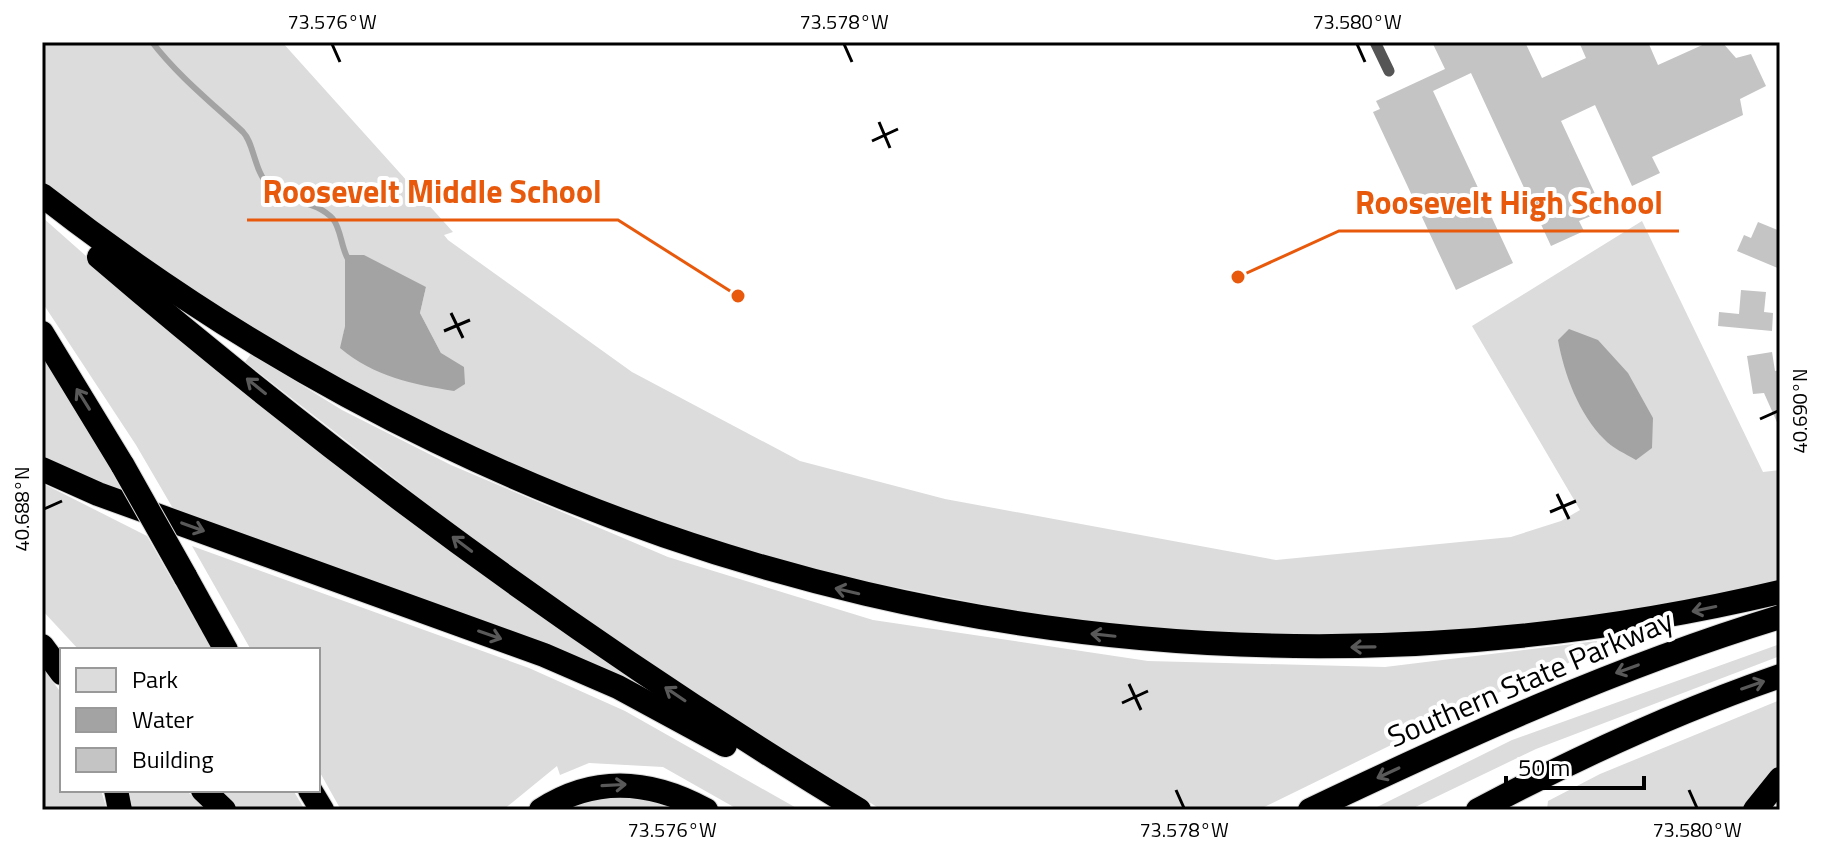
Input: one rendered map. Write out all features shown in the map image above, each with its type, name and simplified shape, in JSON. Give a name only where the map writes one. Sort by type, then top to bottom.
[{"type":"highway","points":[[42,195],[196,308],[295,368],[444,447],[576,505],[696,548],[811,582],[904,604],[1055,630],[1162,641],[1361,647],[1557,634],[1780,592]]},
{"type":"highway","points":[[42,208],[266,394],[508,578],[704,714],[859,810]]},
{"type":"highway","points":[[42,333],[123,466],[225,648]]},
{"type":"highway","points":[[42,469],[98,494],[582,671],[683,722],[831,810]]},
{"type":"highway","name":"Southern State Parkway","points":[[1310,810],[1555,696],[1681,648],[1780,617]]},
{"type":"highway","points":[[42,626],[63,648]]},
{"type":"highway","points":[[42,646],[60,670]]},
{"type":"highway","points":[[1478,810],[1588,753],[1780,676]]},
{"type":"highway","points":[[1755,810],[1780,779]]},
{"type":"highway","points":[[541,810],[581,790],[616,784],[652,788],[706,810]]},
{"type":"highway","points":[[205,792],[224,810]]},
{"type":"highway","points":[[311,792],[322,810]]},
{"type":"highway","points":[[1768,810],[1780,792]]},
{"type":"lane","points":[[1375,42],[1389,71]]},
{"type":"green space","points":[[42,42],[282,42],[453,232],[444,235],[448,240],[632,372],[800,461],[945,499],[1276,560],[1511,537],[1561,521],[1580,510],[1472,326],[1642,221],[1763,472],[1780,470],[1780,582],[1522,632],[1296,641],[1100,628],[745,557],[531,479],[244,329],[42,183]],"holes":[[[345,276],[426,287],[420,313],[441,353],[341,348],[345,326]]]},
{"type":"green space","points":[[42,217],[103,271],[642,686],[638,692],[178,517],[136,445],[42,302]]},
{"type":"green space","points":[[251,354],[342,410],[451,465],[668,557],[873,620],[1148,661],[1385,667],[1597,641],[1600,650],[1510,687],[1258,810],[882,810],[684,689],[471,538],[245,362]]},
{"type":"green space","points":[[42,356],[77,410],[124,494],[81,478],[42,456]]},
{"type":"green space","points":[[42,483],[147,536],[211,648],[77,648],[42,610]]},
{"type":"green space","points":[[192,546],[529,668],[625,711],[800,810],[739,810],[663,767],[589,763],[560,775],[557,766],[503,810],[341,810],[320,773],[320,648],[250,648]]},
{"type":"green space","points":[[1780,644],[1780,656],[1536,749],[1409,810],[1371,810],[1512,740]]},
{"type":"green space","points":[[42,667],[60,691],[60,792],[102,792],[107,810],[42,810]]},
{"type":"green space","points":[[1780,700],[1780,764],[1744,810],[1547,809],[1548,801],[1600,774]]},
{"type":"green space","points":[[124,792],[188,792],[206,810],[128,810]]},
{"type":"green space","points":[[220,792],[294,792],[305,810],[238,810]]},
{"type":"green space","points":[[606,795],[655,802],[671,810],[567,810]]},
{"type":"water","points":[[345,255],[364,255],[426,287],[420,313],[441,353],[464,367],[465,384],[454,391],[409,382],[380,373],[340,348],[345,326]]},
{"type":"water","points":[[1569,329],[1598,340],[1628,373],[1653,418],[1652,448],[1636,460],[1607,442],[1580,406],[1564,366],[1558,340]]},
{"type":"building","points":[[1432,42],[1525,42],[1542,78],[1586,58],[1579,42],[1648,42],[1658,65],[1709,42],[1722,42],[1736,58],[1751,54],[1766,86],[1740,99],[1743,115],[1652,157],[1660,173],[1632,186],[1595,105],[1561,121],[1603,211],[1579,221],[1584,231],[1551,246],[1471,73],[1433,91],[1513,263],[1456,290],[1373,112],[1380,109],[1376,101],[1445,69]]},
{"type":"building","points":[[1758,222],[1780,231],[1780,269],[1737,251],[1744,235],[1751,238]]},
{"type":"building","points":[[1741,290],[1766,292],[1764,312],[1773,313],[1772,331],[1718,326],[1719,312],[1739,314]]},
{"type":"building","points":[[1772,352],[1775,371],[1780,370],[1780,429],[1764,393],[1753,394],[1747,356]]},
{"type":"waterway","points":[[152,42],[184,78],[243,132],[260,173],[269,186],[284,196],[318,208],[333,219],[348,259]]},
{"type":"place","name":"Roosevelt High School","points":[[1238,277]]},
{"type":"place","name":"Roosevelt Middle School","points":[[738,296]]}]
